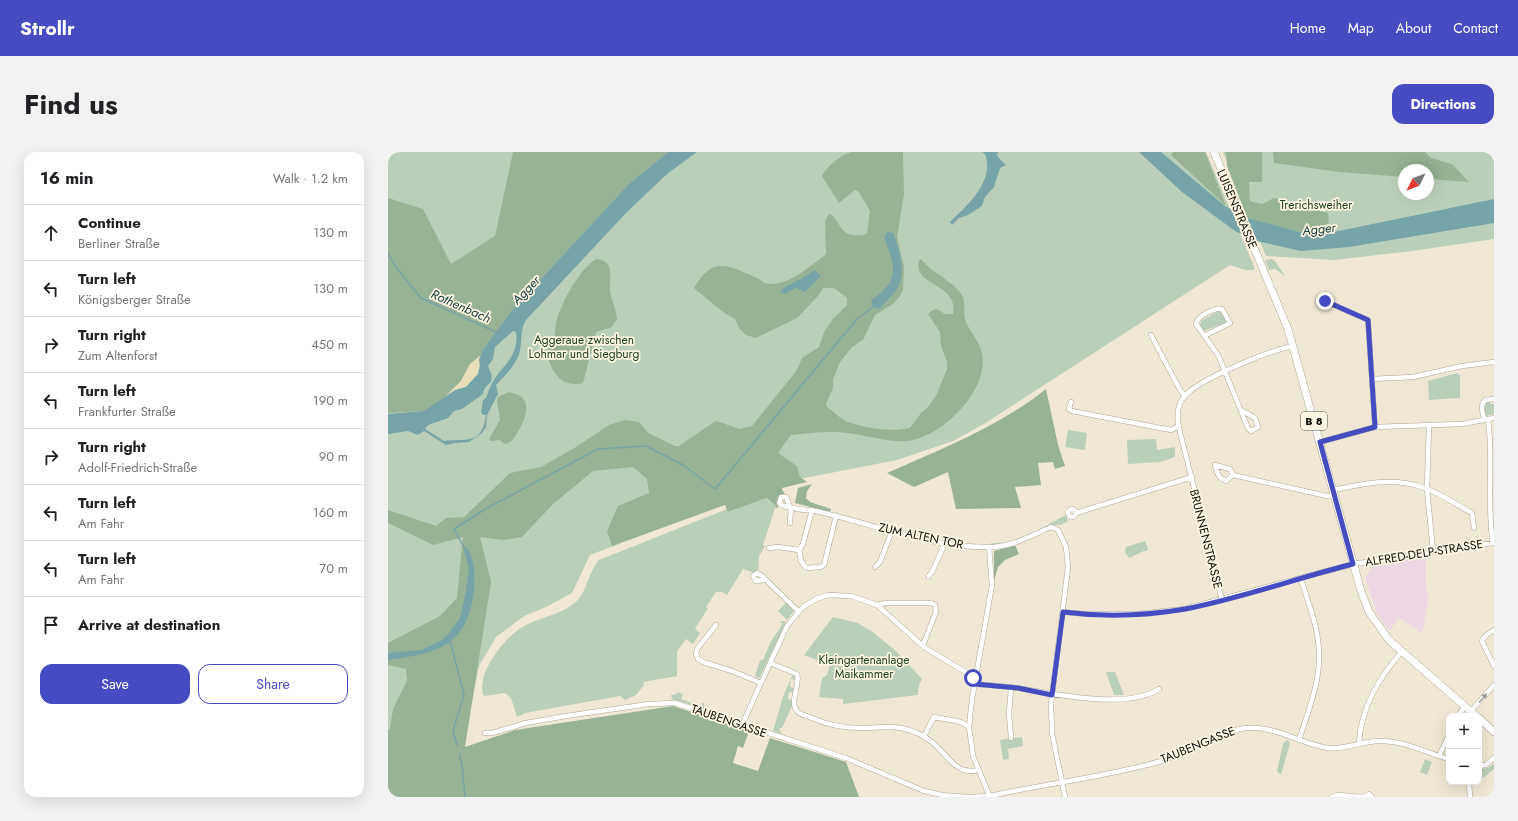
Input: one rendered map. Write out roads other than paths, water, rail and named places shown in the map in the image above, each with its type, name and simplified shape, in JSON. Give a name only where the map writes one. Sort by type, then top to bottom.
[{"type":"main road","name":"LUISENSTRASSE","points":[[1214,152],[1286,324],[1293,346]]},
{"type":"main road","name":"B 8","points":[[1293,346],[1353,564],[1361,592],[1369,612],[1389,640],[1473,713]]},
{"type":"main road","points":[[1482,721],[1494,732]]},
{"type":"street","points":[[1325,301],[1368,320],[1375,427]]},
{"type":"street","points":[[1204,336],[1230,323],[1222,309],[1217,308],[1197,319],[1196,324],[1204,336],[1219,357],[1241,410],[1250,430],[1256,430],[1258,427],[1255,418],[1241,410]]},
{"type":"street","points":[[1151,335],[1180,390],[1185,396],[1196,386],[1225,372],[1258,357],[1293,346]]},
{"type":"street","points":[[1372,379],[1413,377],[1462,366],[1494,362]]},
{"type":"street","name":"BRUNNENSTRASSE","points":[[1185,396],[1178,411],[1179,426],[1222,600]]},
{"type":"street","points":[[1494,399],[1486,400],[1483,403],[1482,412],[1492,431],[1490,522],[1494,543]]},
{"type":"street","points":[[1071,402],[1069,409],[1072,411],[1171,430],[1179,426]]},
{"type":"street","points":[[1320,442],[1375,427],[1466,424],[1494,418]]},
{"type":"street","points":[[1429,425],[1427,489],[1433,551]]},
{"type":"street","points":[[1233,476],[1327,496],[1346,487],[1369,482],[1390,481],[1427,489],[1472,513],[1474,528]]},
{"type":"street","points":[[1076,513],[1192,477]]},
{"type":"street","name":"ZUM ALTEN TOR","points":[[790,523],[791,507],[812,510],[945,543],[971,547],[1004,546],[1020,542],[1050,527],[1054,528],[1060,532],[1067,553],[1068,569],[1063,612]]},
{"type":"street","points":[[812,510],[803,544],[799,550],[801,561],[806,568],[820,567],[824,565],[836,516]]},
{"type":"street","points":[[875,567],[880,562],[892,531]]},
{"type":"street","points":[[928,577],[932,572],[945,543]]},
{"type":"street","name":"ALFRED-DELP-STRASSE","points":[[1063,612],[1085,614],[1138,614],[1184,609],[1353,564],[1494,543]]},
{"type":"street","points":[[769,548],[778,546],[799,550]]},
{"type":"street","points":[[989,547],[992,585],[969,727],[970,742],[978,770],[990,796]]},
{"type":"street","points":[[1299,740],[1313,696],[1318,673],[1319,652],[1317,637],[1301,579]]},
{"type":"street","points":[[765,580],[798,611]]},
{"type":"street","points":[[742,725],[787,626],[798,611],[812,601],[832,595],[851,596],[877,605],[922,646],[969,674],[975,683],[1052,695],[1084,698],[1119,698],[1150,695],[1159,689]]},
{"type":"street","points":[[877,605],[885,602],[935,605],[936,612],[922,646]]},
{"type":"street","points":[[1063,612],[1052,695],[1051,714],[1052,733],[1065,797]]},
{"type":"street","points":[[716,625],[697,649],[696,654],[698,659],[761,683]]},
{"type":"street","points":[[1494,630],[1485,636],[1482,642],[1494,666]]},
{"type":"street","points":[[1359,743],[1362,720],[1370,696],[1380,678],[1402,651]]},
{"type":"street","points":[[770,663],[797,674],[798,678],[794,705],[798,712],[841,726],[898,727],[924,736],[957,766],[968,772],[978,770]]},
{"type":"street","points":[[1475,713],[1494,685]]},
{"type":"street","points":[[1011,688],[1009,712],[1011,738]]},
{"type":"street","name":"TAUBENGASSE","points":[[485,733],[492,733],[526,723],[559,717],[668,702],[681,704],[846,758],[924,791],[942,795],[966,797]]},
{"type":"street","points":[[1460,713],[1465,706]]},
{"type":"street","points":[[924,736],[934,717],[961,722],[969,727]]},
{"type":"street","name":"TAUBENGASSE","points":[[969,797],[985,795],[990,796],[1132,769],[1188,752],[1240,728],[1260,728],[1329,748],[1359,743],[1392,742],[1446,758]]},
{"type":"street","points":[[1439,756],[1446,741]]},
{"type":"street","points":[[1482,766],[1486,765],[1494,758]]},
{"type":"street","points":[[1469,785],[1470,797]]},
{"type":"street","points":[[1332,797],[1336,795],[1364,797],[1369,794],[1372,797]]},
{"type":"water","points":[[668,152],[697,152],[667,174],[627,212],[526,320],[523,328],[519,354],[512,367],[496,385],[498,394],[487,415],[486,427],[482,433],[469,442],[446,445],[424,431],[418,435],[408,431],[388,434],[388,414],[424,411],[455,390],[466,387],[478,374],[480,366],[479,359],[484,348],[512,310],[629,184]],"holes":[[[513,331],[516,332],[516,346],[514,352],[495,378],[486,398],[483,400],[481,412],[483,415],[486,415],[481,432],[477,436],[466,440],[444,441],[425,429],[428,425],[448,418],[454,411],[462,409],[483,394],[492,377],[488,366],[493,359],[495,347]]]},
{"type":"water","points":[[982,152],[998,152],[997,156],[1006,165],[1000,168],[994,187],[985,197],[982,206],[968,215],[959,218],[952,225],[950,222],[972,200],[983,183],[987,164],[985,154]]},
{"type":"water","points":[[1139,152],[1161,152],[1225,206],[1247,218],[1304,233],[1334,232],[1494,199],[1494,223],[1349,247],[1301,251],[1257,241],[1235,231],[1182,192]]},
{"type":"water","points":[[887,232],[893,233],[902,266],[898,287],[880,309],[873,307],[871,300],[881,293],[887,286],[893,272],[891,256],[884,237]]},
{"type":"water","points":[[815,270],[821,276],[805,292],[796,288],[784,294],[780,293],[783,288]]},
{"type":"water","points":[[466,547],[473,561],[474,589],[471,608],[458,635],[448,643],[422,654],[388,660],[388,653],[422,650],[442,640],[460,618],[469,569],[464,550]]},
{"type":"waterway","name":"Rothenbach","points":[[388,253],[395,266],[421,298],[498,333]]},
{"type":"waterway","points":[[465,549],[454,529],[487,508],[598,449],[646,446],[683,465],[715,489],[857,319],[873,307]]},
{"type":"waterway","points":[[450,640],[464,695],[453,731],[457,745]]},
{"type":"waterway","points":[[459,754],[462,765],[465,797]]},
{"type":"park label","name":"Trerichsweiher","points":[[1316,205]]},
{"type":"park label","name":"Aggeraue zwischen Lohmar und Siegburg","points":[[584,347]]},
{"type":"park label","name":"Kleingartenanlage Maikammer","points":[[864,667]]},
{"type":"water label","name":"Agger","points":[[1319,229]]},
{"type":"water label","name":"Agger","points":[[526,290]]}]
